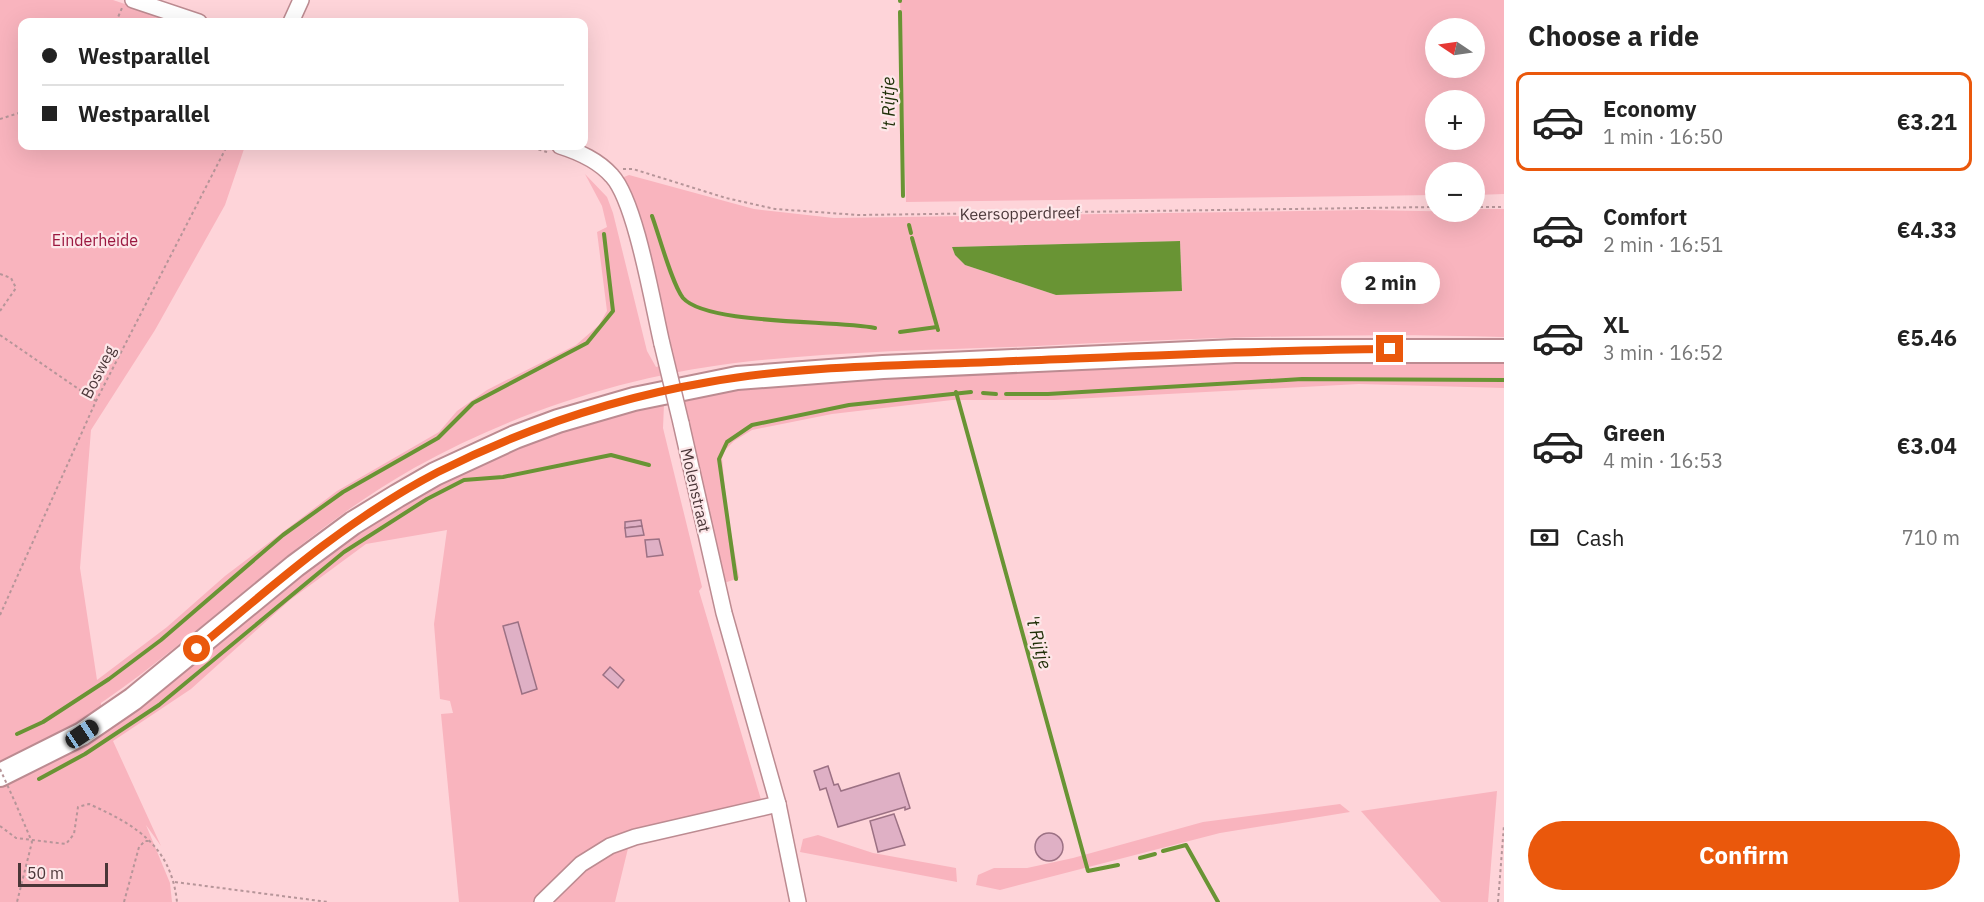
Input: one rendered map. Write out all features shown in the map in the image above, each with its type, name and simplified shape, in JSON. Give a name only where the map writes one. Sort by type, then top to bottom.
[{"type":"main road","points":[[0,762],[78,721],[127,689],[160,665],[290,556],[390,486],[503,429],[556,409],[633,386],[708,370],[800,360],[1321,337],[1504,340]]},
{"type":"main road","points":[[0,775],[82,734],[133,699],[295,566],[353,523],[397,496],[435,474],[515,437],[558,421],[634,399],[710,382],[813,371],[1235,351],[1413,349],[1504,351]]},
{"type":"street","points":[[133,0],[187,18]]},
{"type":"street","points":[[293,18],[302,0]]},
{"type":"street","points":[[569,150],[592,160],[613,176]]},
{"type":"street","name":"Molenstraat","points":[[613,176],[627,201],[727,624],[778,804],[798,902]]},
{"type":"street","points":[[542,902],[581,864],[610,846],[635,837],[778,804]]},
{"type":"path","points":[[118,18],[126,0]]},
{"type":"path","points":[[0,119],[18,113]]},
{"type":"path","name":"Bosweg","points":[[0,615],[96,401],[225,150]]},
{"type":"path","name":"Keersopperdreef","points":[[613,176],[622,170],[633,169],[726,198],[776,209],[858,214],[1425,207]]},
{"type":"path","points":[[1485,207],[1504,207]]},
{"type":"path","points":[[0,274],[11,278],[16,288],[0,311]]},
{"type":"path","points":[[0,335],[96,401]]},
{"type":"path","points":[[0,769],[32,842],[17,902]]},
{"type":"path","points":[[0,826],[16,838],[32,842],[43,840],[66,844],[71,841],[74,834],[75,813],[78,807],[89,804],[123,819],[151,841],[175,882],[177,902]]},
{"type":"path","points":[[1498,902],[1504,825]]},
{"type":"path","points":[[124,902],[139,847],[145,841],[151,841]]},
{"type":"path","points":[[175,882],[328,902]]},
{"type":"green space","name":"Einderheide","points":[[0,0],[113,0],[166,18],[18,18],[18,150],[244,150],[225,205],[155,330],[91,430],[80,568],[97,680],[167,627],[225,576],[337,491],[439,432],[457,411],[487,390],[576,345],[599,325],[607,311],[597,232],[607,227],[602,206],[585,174],[607,197],[613,213],[647,351],[656,367],[670,363],[670,343],[633,207],[619,179],[629,175],[754,209],[834,218],[1367,210],[1425,211],[1425,222],[1485,222],[1485,209],[1504,209],[1504,337],[1387,335],[1270,337],[885,352],[735,363],[652,378],[570,400],[490,430],[452,448],[372,494],[293,551],[179,644],[101,703],[101,710],[142,683],[181,653],[293,557],[372,499],[486,441],[523,425],[560,411],[622,394],[684,380],[747,371],[875,360],[1286,342],[1504,343],[1504,348],[1266,347],[797,369],[734,376],[612,401],[552,420],[494,443],[437,470],[383,501],[330,536],[162,673],[103,716],[104,723],[163,680],[276,585],[335,541],[389,506],[443,475],[500,449],[557,427],[616,409],[677,394],[802,376],[1320,352],[1504,355],[1504,388],[1359,384],[1054,400],[952,400],[832,414],[752,430],[734,441],[725,450],[722,458],[727,510],[739,578],[724,583],[686,417],[679,401],[664,404],[663,428],[702,587],[699,591],[762,803],[757,804],[758,810],[631,836],[615,902],[459,902],[441,714],[453,713],[450,701],[440,699],[434,624],[447,530],[366,544],[290,600],[191,689],[113,741],[161,846],[146,825],[170,883],[172,902],[0,902]],"holes":[[[1180,241],[1182,291],[1056,295],[965,265],[955,255],[952,247]]]},
{"type":"green space","points":[[900,0],[1504,0],[1504,194],[1485,195],[1485,162],[1425,162],[1425,195],[906,202]]},
{"type":"green space","points":[[1497,791],[1488,902],[1441,902],[1361,811]]},
{"type":"green space","points":[[1340,804],[1350,812],[1220,833],[1000,890],[976,885],[978,875],[994,868],[1027,868],[1073,858],[1203,822]]},
{"type":"green space","points":[[818,835],[873,853],[956,868],[957,882],[800,852],[803,839]]},
{"type":"shaded area","points":[[1180,241],[1182,291],[1056,295],[965,265],[955,255],[952,247]]},
{"type":"building","points":[[641,520],[642,526],[625,528],[625,522]]},
{"type":"building","points":[[642,526],[644,535],[626,537],[625,528]]},
{"type":"building","points":[[659,539],[663,555],[647,557],[645,540]]},
{"type":"building","points":[[518,622],[537,689],[522,694],[503,626]]},
{"type":"building","points":[[610,667],[624,680],[618,688],[603,675]]},
{"type":"building","points":[[828,766],[834,785],[838,784],[841,791],[899,773],[910,808],[905,810],[905,807],[838,827],[826,788],[820,790],[814,771]]},
{"type":"building","points":[[894,814],[905,845],[878,852],[870,821]]},
{"type":"building","points":[[1049,833],[1059,837],[1063,847],[1059,857],[1049,861],[1039,857],[1035,847],[1039,837]]},
{"type":"waterway","name":"'t Rijtje","points":[[900,12],[903,196]]},
{"type":"waterway","points":[[652,216],[679,291],[683,298],[696,307],[743,317],[875,328]]},
{"type":"waterway","name":"'t Rijtje","points":[[909,225],[911,233]]},
{"type":"waterway","points":[[17,734],[43,722],[109,679],[161,640],[283,535],[343,492],[438,438],[473,403],[587,343],[613,311],[604,234]]},
{"type":"waterway","name":"'t Rijtje","points":[[912,238],[938,330]]},
{"type":"waterway","points":[[900,332],[937,327]]},
{"type":"waterway","points":[[1006,394],[1048,394],[1302,379],[1504,380]]},
{"type":"waterway","name":"'t Rijtje","points":[[956,392],[1088,871],[1118,865]]},
{"type":"waterway","points":[[736,579],[719,459],[727,442],[752,425],[849,405],[971,392]]},
{"type":"waterway","points":[[983,393],[996,394]]},
{"type":"waterway","points":[[39,779],[85,754],[159,705],[344,552],[427,499],[464,480],[503,477],[611,455],[649,465]]},
{"type":"waterway","name":"'t Rijtje","points":[[1163,851],[1186,845],[1218,902]]},
{"type":"waterway","name":"'t Rijtje","points":[[1140,858],[1155,854]]},
{"type":"route","points":[[197,649],[295,566],[353,523],[435,474],[515,437],[558,421],[634,399],[710,382],[801,372],[1235,351],[1390,349]]}]
